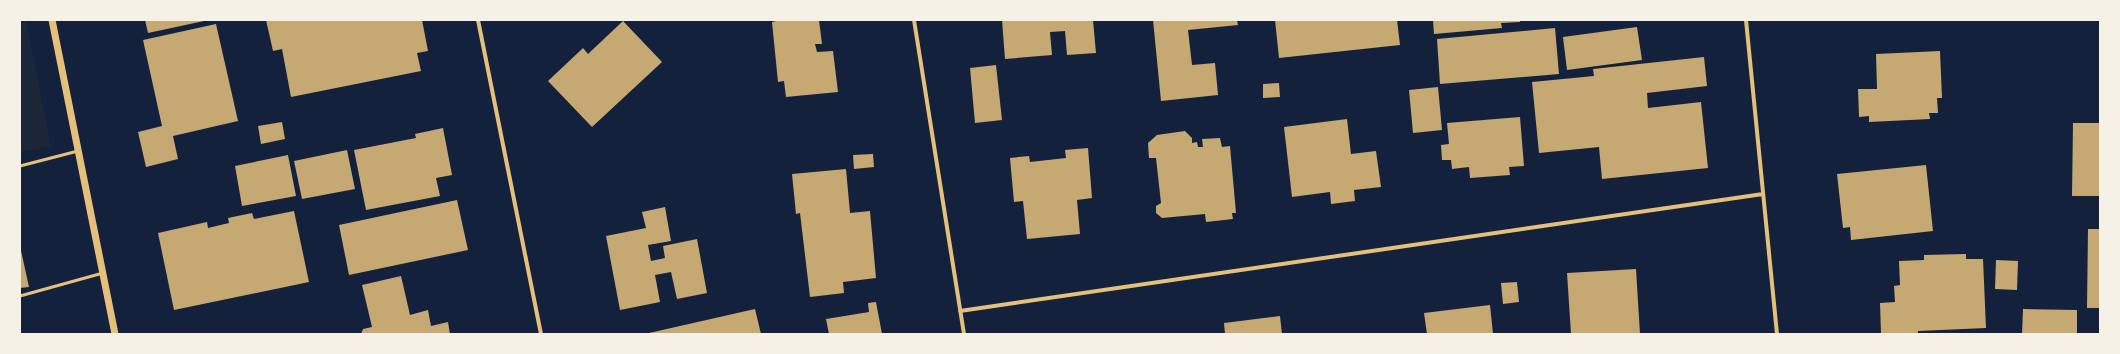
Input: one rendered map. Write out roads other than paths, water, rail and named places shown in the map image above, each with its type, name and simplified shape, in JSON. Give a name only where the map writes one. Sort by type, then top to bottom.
[{"type":"street","points":[[52,20],[115,334]]},
{"type":"street","points":[[478,20],[541,334]]},
{"type":"street","points":[[914,20],[964,334]]},
{"type":"street","points":[[1746,20],[1777,334]]},
{"type":"street","points":[[960,311],[1763,194]]},
{"type":"lane","points":[[20,166],[78,151]]},
{"type":"lane","points":[[20,296],[103,273]]}]
